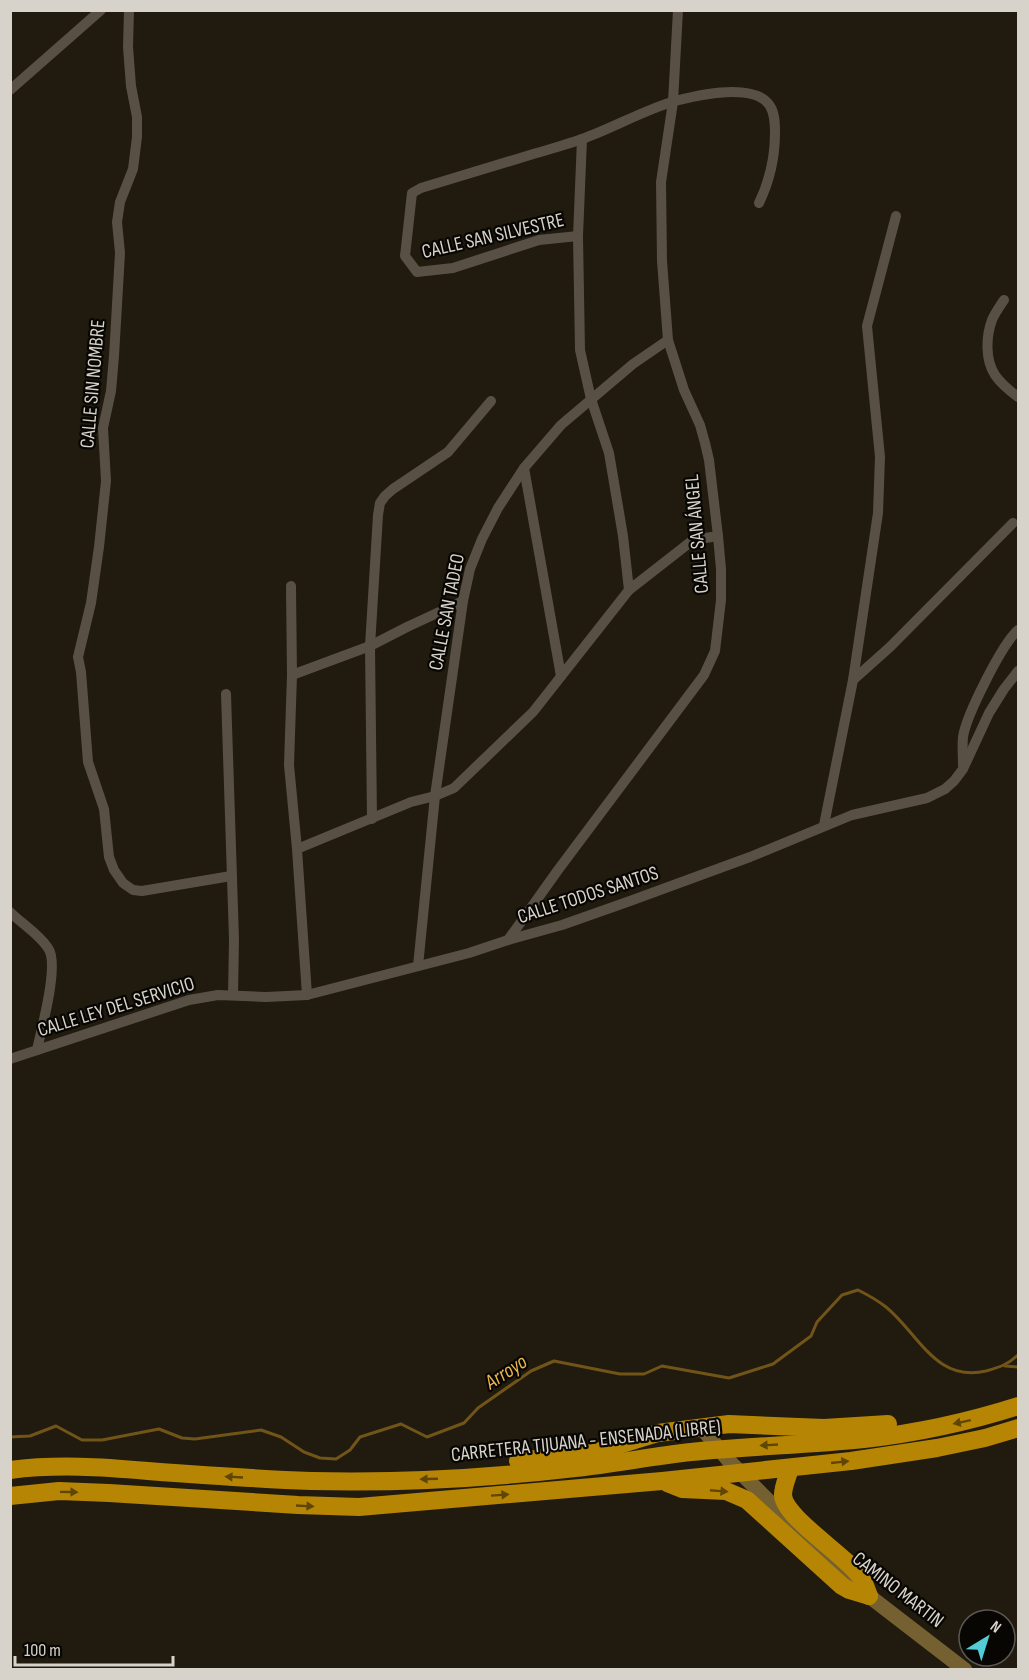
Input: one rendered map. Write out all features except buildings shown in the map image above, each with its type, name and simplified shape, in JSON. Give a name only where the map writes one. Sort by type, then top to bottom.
[{"type":"highway","name":"CARRETERA TIJUANA - ENSENADA (LIBRE)","points":[[10,1470],[32,1467],[90,1466],[311,1481],[468,1477],[576,1468],[689,1452],[866,1438],[933,1428],[980,1418],[1018,1406]]},
{"type":"highway","points":[[468,1477],[511,1462],[593,1453],[658,1432],[706,1434],[729,1424],[824,1428],[906,1422],[933,1428]]},
{"type":"highway","points":[[10,1496],[59,1491],[109,1492],[360,1507],[662,1481],[851,1461],[937,1448],[1018,1428]]},
{"type":"highway","points":[[790,1468],[783,1493],[784,1501],[810,1530],[862,1578],[869,1596]]},
{"type":"highway","points":[[662,1481],[682,1489],[726,1491],[747,1500],[842,1586],[869,1596]]},
{"type":"street","points":[[10,90],[101,10]]},
{"type":"street","name":"CALLE SIN NOMBRE","points":[[129,10],[128,47],[137,117],[137,137],[134,169],[120,202],[117,222],[120,253],[114,356],[111,391],[103,428],[106,481],[91,603],[78,657],[88,762],[104,809],[109,857],[123,883],[133,890],[142,891],[231,876]]},
{"type":"street","name":"CALLE SAN ÁNGEL","points":[[508,940],[704,675],[715,651],[720,612],[721,569],[709,460],[668,340],[662,261],[662,183],[674,102],[678,10]]},
{"type":"street","points":[[629,590],[623,536],[609,453],[591,399],[580,350],[578,236],[582,139],[674,102],[726,93],[747,93],[758,96],[766,100],[775,118],[775,148],[771,175],[759,203]]},
{"type":"street","name":"CALLE SAN SILVESTRE","points":[[578,236],[539,240],[453,268],[417,272],[405,255],[412,193],[421,188],[582,139]]},
{"type":"street","points":[[824,825],[853,680],[879,513],[880,457],[867,326],[896,216]]},
{"type":"street","points":[[1004,300],[992,319],[988,351],[995,375],[1018,397]]},
{"type":"street","name":"CALLE SAN TADEO","points":[[418,966],[435,796],[463,601],[470,569],[498,508],[524,468],[561,425],[633,364],[668,340]]},
{"type":"street","points":[[372,819],[370,646],[378,515],[381,503],[393,489],[448,452],[491,401]]},
{"type":"street","points":[[524,468],[561,676]]},
{"type":"street","points":[[853,680],[890,647],[1013,523]]},
{"type":"street","points":[[297,849],[411,802],[454,788],[533,712],[629,590],[693,540],[718,536]]},
{"type":"street","points":[[291,586],[292,675],[289,765],[307,995]]},
{"type":"street","points":[[292,675],[370,646],[463,601]]},
{"type":"street","points":[[963,769],[963,737],[970,712],[1000,655],[1018,630]]},
{"type":"street","points":[[963,769],[989,713],[1004,688],[1018,671]]},
{"type":"street","points":[[226,694],[234,939],[233,995]]},
{"type":"street","name":"CALLE TODOS SANTOS","points":[[233,995],[266,997],[307,995],[469,953],[562,925],[750,857],[852,815],[927,798],[945,789],[963,769]]},
{"type":"street","points":[[10,912],[49,949],[52,960],[50,986],[37,1050]]},
{"type":"street","name":"CALLE LEY DEL SERVICIO","points":[[10,1059],[189,1000],[233,995]]},
{"type":"street","name":"CAMINO MARTIN","points":[[706,1434],[730,1462],[833,1566],[964,1670]]},
{"type":"waterway","name":"Arroyo","points":[[10,1437],[30,1436],[56,1426],[82,1440],[102,1440],[159,1429],[182,1438],[195,1439],[261,1430],[281,1437],[304,1452],[320,1458],[336,1459],[350,1450],[360,1437],[401,1424],[427,1437],[464,1423],[478,1408],[531,1371],[554,1361],[620,1374],[644,1374],[662,1366],[729,1378],[773,1364],[811,1336],[817,1322],[842,1295],[858,1290],[886,1307],[929,1353],[954,1370],[969,1373],[986,1371],[1003,1365],[1018,1355]]},
{"type":"waterway","points":[[1005,1366],[1018,1367]]}]
